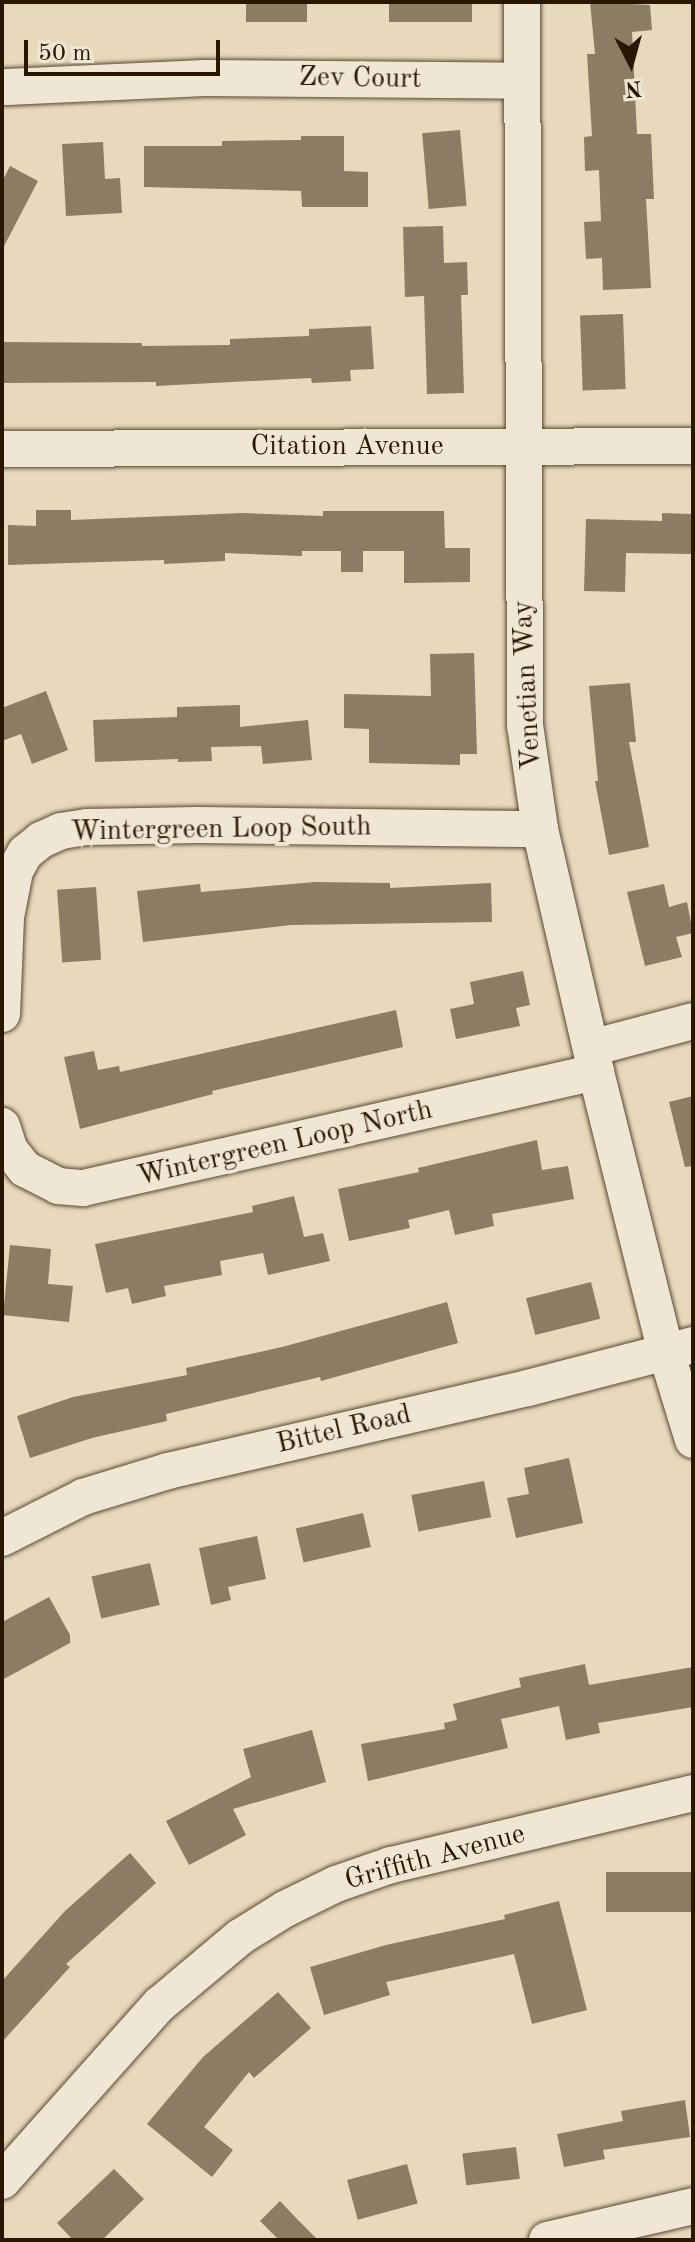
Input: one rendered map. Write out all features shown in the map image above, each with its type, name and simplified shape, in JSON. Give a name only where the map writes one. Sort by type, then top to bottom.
[{"type":"street","name":"Venetian Way","points":[[522,2],[521,446],[525,725],[540,829],[594,1060],[680,1348],[693,1440]]},
{"type":"street","name":"Zev Court","points":[[7,87],[205,78],[522,81]]},
{"type":"street","name":"Citation Avenue","points":[[2,449],[693,446]]},
{"type":"street","name":"Wintergreen Loop South","points":[[2,1014],[6,917],[15,871],[25,853],[41,840],[61,831],[198,825],[540,829]]},
{"type":"street","name":"Wintergreen Loop North","points":[[2,1126],[10,1150],[25,1169],[58,1186],[83,1188],[594,1060],[693,1021]]},
{"type":"street","name":"Bittel Road","points":[[2,1538],[83,1497],[168,1471],[528,1388],[680,1348]]},
{"type":"street","name":"Griffith Avenue","points":[[2,2181],[159,2005],[229,1945],[285,1909],[336,1884],[391,1865],[693,1793]]},
{"type":"street","points":[[547,2240],[693,2206]]},
{"type":"building","points":[[246,2],[307,2],[307,22],[246,22]]},
{"type":"building","points":[[389,2],[472,2],[472,22],[389,22]]},
{"type":"building","points":[[590,2],[650,5],[652,30],[632,32],[637,134],[651,134],[654,199],[646,199],[651,288],[603,290],[602,258],[586,259],[584,222],[601,221],[599,170],[585,171],[584,137],[592,136],[587,54],[595,54]]},
{"type":"building","points":[[460,130],[467,206],[429,209],[422,133]]},
{"type":"building","points":[[301,136],[344,136],[344,171],[368,172],[368,207],[302,207],[301,191],[144,187],[144,146],[222,146],[222,141],[301,140]]},
{"type":"building","points":[[103,142],[105,179],[120,178],[122,213],[66,216],[62,144]]},
{"type":"building","points":[[10,166],[38,181],[2,250],[2,182]]},
{"type":"building","points":[[443,226],[444,263],[467,262],[468,295],[461,295],[464,393],[427,394],[424,296],[405,297],[403,227]]},
{"type":"building","points":[[623,314],[626,389],[583,390],[580,316]]},
{"type":"building","points":[[371,326],[374,369],[350,370],[351,381],[312,383],[311,378],[156,386],[156,382],[2,383],[2,342],[230,345],[230,339],[309,336],[309,329]]},
{"type":"building","points":[[36,510],[71,510],[71,520],[243,513],[323,516],[323,511],[444,511],[445,548],[470,548],[470,582],[404,583],[404,551],[363,551],[363,572],[341,572],[341,551],[302,551],[302,556],[225,553],[225,561],[164,564],[164,560],[8,565],[8,525],[36,526]]},
{"type":"building","points":[[662,513],[693,514],[693,554],[626,553],[625,592],[584,591],[586,519],[662,521]]},
{"type":"building","points":[[474,653],[477,754],[460,754],[460,765],[369,763],[369,729],[344,728],[344,694],[431,696],[430,654]]},
{"type":"building","points":[[630,683],[636,742],[629,742],[649,847],[609,855],[595,781],[598,781],[589,686]]},
{"type":"building","points":[[46,691],[68,750],[32,764],[21,734],[2,741],[2,708]]},
{"type":"building","points":[[240,705],[240,727],[308,720],[312,760],[263,764],[261,746],[211,747],[212,761],[95,762],[93,720],[177,717],[177,707]]},
{"type":"building","points":[[315,882],[390,883],[390,888],[491,883],[492,922],[291,925],[143,942],[137,891],[200,884],[201,892]]},
{"type":"building","points":[[664,884],[669,907],[687,902],[693,933],[676,937],[682,957],[645,966],[627,892]]},
{"type":"building","points":[[96,887],[101,960],[62,963],[57,890]]},
{"type":"building","points":[[523,971],[530,1005],[516,1008],[520,1026],[456,1039],[450,1009],[474,1004],[470,982]]},
{"type":"building","points":[[396,1010],[403,1047],[212,1091],[213,1094],[80,1129],[64,1057],[94,1051],[98,1070],[119,1066],[120,1072]]},
{"type":"building","points":[[693,1096],[693,1166],[685,1167],[669,1102]]},
{"type":"building","points":[[537,1140],[542,1170],[568,1166],[574,1199],[492,1214],[494,1226],[455,1235],[449,1210],[408,1220],[410,1228],[349,1241],[338,1189],[419,1172],[418,1168]]},
{"type":"building","points":[[294,1196],[304,1237],[323,1233],[330,1261],[268,1275],[263,1253],[220,1261],[222,1275],[164,1286],[166,1296],[132,1304],[128,1288],[106,1293],[95,1244],[253,1212],[252,1206]]},
{"type":"building","points":[[10,1245],[51,1249],[48,1284],[73,1286],[69,1322],[3,1315]]},
{"type":"building","points":[[591,1282],[600,1319],[535,1335],[526,1298]]},
{"type":"building","points":[[447,1302],[458,1343],[321,1381],[320,1377],[166,1414],[167,1421],[92,1438],[30,1458],[17,1416],[73,1397],[187,1375],[186,1368],[282,1347]]},
{"type":"building","points":[[569,1458],[583,1523],[516,1538],[507,1498],[529,1494],[524,1468]]},
{"type":"building","points":[[484,1481],[491,1517],[418,1531],[411,1495]]},
{"type":"building","points":[[363,1513],[371,1547],[304,1563],[296,1529]]},
{"type":"building","points":[[257,1536],[266,1579],[228,1587],[231,1600],[211,1605],[199,1548]]},
{"type":"building","points":[[150,1563],[160,1605],[101,1618],[92,1576]]},
{"type":"building","points":[[49,1597],[70,1635],[70,1643],[2,1680],[2,1622]]},
{"type":"building","points":[[585,1664],[589,1685],[693,1667],[693,1707],[598,1723],[600,1733],[566,1740],[559,1706],[501,1719],[508,1748],[368,1781],[361,1744],[445,1729],[444,1723],[457,1720],[453,1704],[521,1687],[519,1678]]},
{"type":"building","points":[[312,1730],[326,1782],[233,1809],[246,1835],[189,1865],[166,1821],[251,1777],[243,1749]]},
{"type":"building","points":[[130,1853],[156,1883],[66,1964],[70,1967],[2,2042],[2,1981],[65,1911]]},
{"type":"building","points":[[606,1872],[693,1872],[693,1912],[606,1912]]},
{"type":"building","points":[[559,1901],[587,2010],[532,2024],[514,1954],[386,1982],[390,1995],[324,2015],[310,1967],[386,1945],[505,1919],[504,1915]]},
{"type":"building","points":[[278,1992],[311,2028],[254,2078],[249,2072],[204,2127],[233,2150],[212,2177],[147,2124],[203,2057]]},
{"type":"building","points":[[685,2100],[690,2137],[603,2150],[605,2159],[564,2167],[557,2134],[623,2121],[621,2111]]},
{"type":"building","points":[[516,2147],[520,2179],[466,2185],[462,2154]]},
{"type":"building","points":[[407,2164],[418,2204],[358,2220],[347,2180]]},
{"type":"building","points":[[114,2169],[144,2199],[102,2240],[73,2240],[57,2223]]},
{"type":"building","points":[[280,2201],[318,2240],[279,2240],[260,2221]]}]
